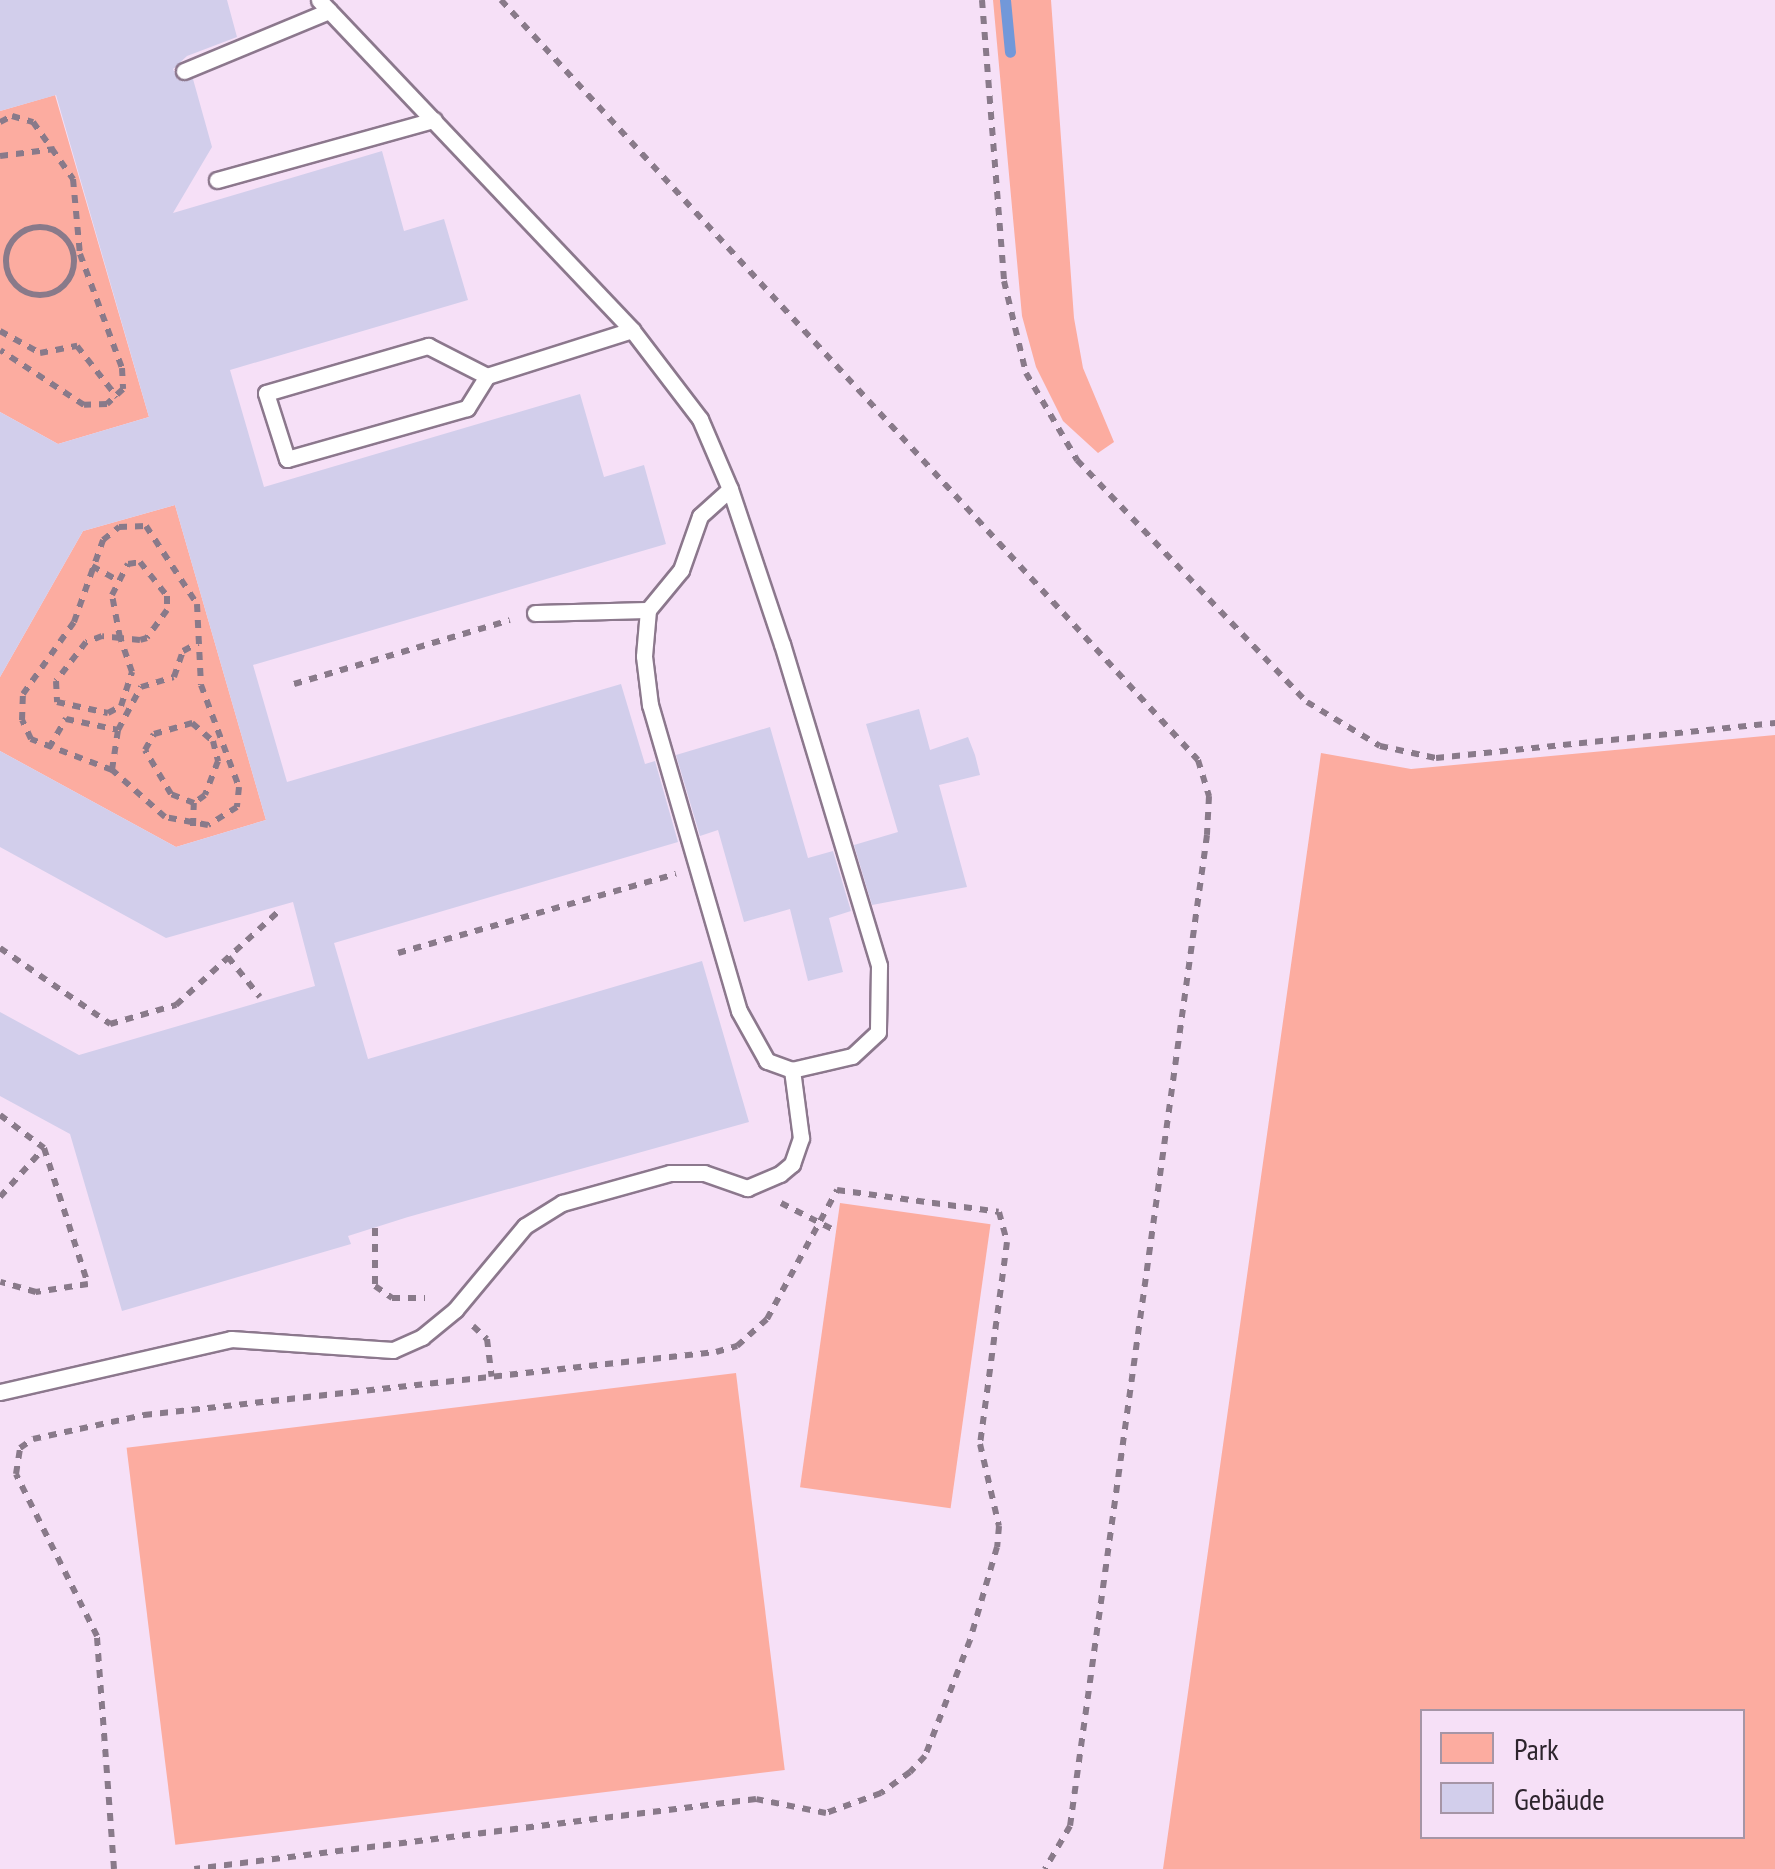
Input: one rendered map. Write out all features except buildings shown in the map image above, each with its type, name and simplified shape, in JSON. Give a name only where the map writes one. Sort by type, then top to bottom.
[{"type":"lane","points":[[184,71],[324,6],[632,330],[700,418],[730,489],[879,966],[878,1032],[852,1056],[792,1070],[766,1061],[739,1011],[650,705],[648,610],[681,570],[700,516],[730,489]]},
{"type":"lane","points":[[217,180],[434,120]]},
{"type":"lane","points":[[487,376],[428,346],[266,392],[286,459],[467,408],[487,376],[632,330]]},
{"type":"lane","points":[[535,613],[648,610]]},
{"type":"lane","points":[[0,1392],[231,1339],[393,1350],[456,1310],[525,1226],[562,1203],[670,1173],[704,1174],[747,1188],[792,1164],[800,1138],[792,1070]]},
{"type":"path","points":[[501,0],[1170,723],[1198,760],[1209,796],[1070,1826],[1045,1869]]},
{"type":"path","points":[[982,0],[1004,282],[1026,373],[1077,460],[1307,702],[1380,746],[1436,758],[1775,723]]},
{"type":"path","points":[[0,122],[23,116],[55,149],[78,197],[77,254],[69,280],[49,294],[24,291],[7,272],[8,248],[25,229],[50,227],[77,254],[122,368],[117,397]]},
{"type":"path","points":[[0,156],[55,149]]},
{"type":"path","points":[[0,332],[40,353],[77,346],[117,397]]},
{"type":"path","points":[[0,350],[14,353],[72,402],[97,406],[117,397]]},
{"type":"path","points":[[118,527],[154,531],[197,604],[201,685],[240,798],[230,815],[193,826],[165,817],[112,770],[49,748],[25,732],[21,705],[29,683],[66,637],[92,566],[103,540],[118,527]]},
{"type":"path","points":[[120,638],[111,610],[118,580],[128,564],[140,562],[168,601],[148,638],[120,638],[94,638],[80,647],[56,681],[54,698],[108,712],[121,706],[132,682],[120,638]]},
{"type":"path","points":[[92,566],[118,580]]},
{"type":"path","points":[[294,684],[535,613]]},
{"type":"path","points":[[66,637],[80,647]]},
{"type":"path","points":[[112,770],[118,730],[141,688],[174,676],[183,652],[198,643]]},
{"type":"path","points":[[49,748],[66,719],[118,730]]},
{"type":"path","points":[[193,826],[194,803],[217,769],[217,750],[204,728],[182,722],[154,734],[146,750],[172,794],[194,803]]},
{"type":"path","points":[[398,953],[696,868]]},
{"type":"path","points":[[0,948],[110,1024],[176,1005],[279,912]]},
{"type":"path","points":[[228,958],[260,997]]},
{"type":"path","points":[[0,1115],[44,1148],[88,1284],[36,1292],[0,1282]]},
{"type":"path","points":[[0,1197],[44,1148]]},
{"type":"path","points":[[114,1869],[96,1636],[16,1474],[20,1448],[33,1439],[144,1416],[716,1352],[737,1346],[766,1320],[827,1198],[848,1187],[987,1206],[1005,1226],[980,1444],[999,1526],[998,1547],[958,1673],[925,1756],[910,1772],[881,1793],[826,1813],[756,1799],[194,1869]]},
{"type":"path","points":[[747,1188],[763,1204],[785,1202],[836,1231]]},
{"type":"green space","points":[[993,0],[1051,0],[1074,318],[1083,368],[1114,442],[1098,453],[1063,421],[1036,367],[1022,316]]},
{"type":"green space","points":[[55,95],[149,417],[58,444],[0,412],[0,111]]},
{"type":"green space","points":[[175,505],[266,820],[176,847],[0,751],[0,677],[83,531]]},
{"type":"green space","points":[[1775,735],[1775,1869],[1163,1869],[1321,753],[1411,769]]},
{"type":"green space","points":[[840,1203],[991,1224],[951,1508],[800,1487]]},
{"type":"green space","points":[[736,1373],[785,1770],[175,1845],[127,1448]]},
{"type":"waterway","points":[[1005,0],[1010,52]]}]
